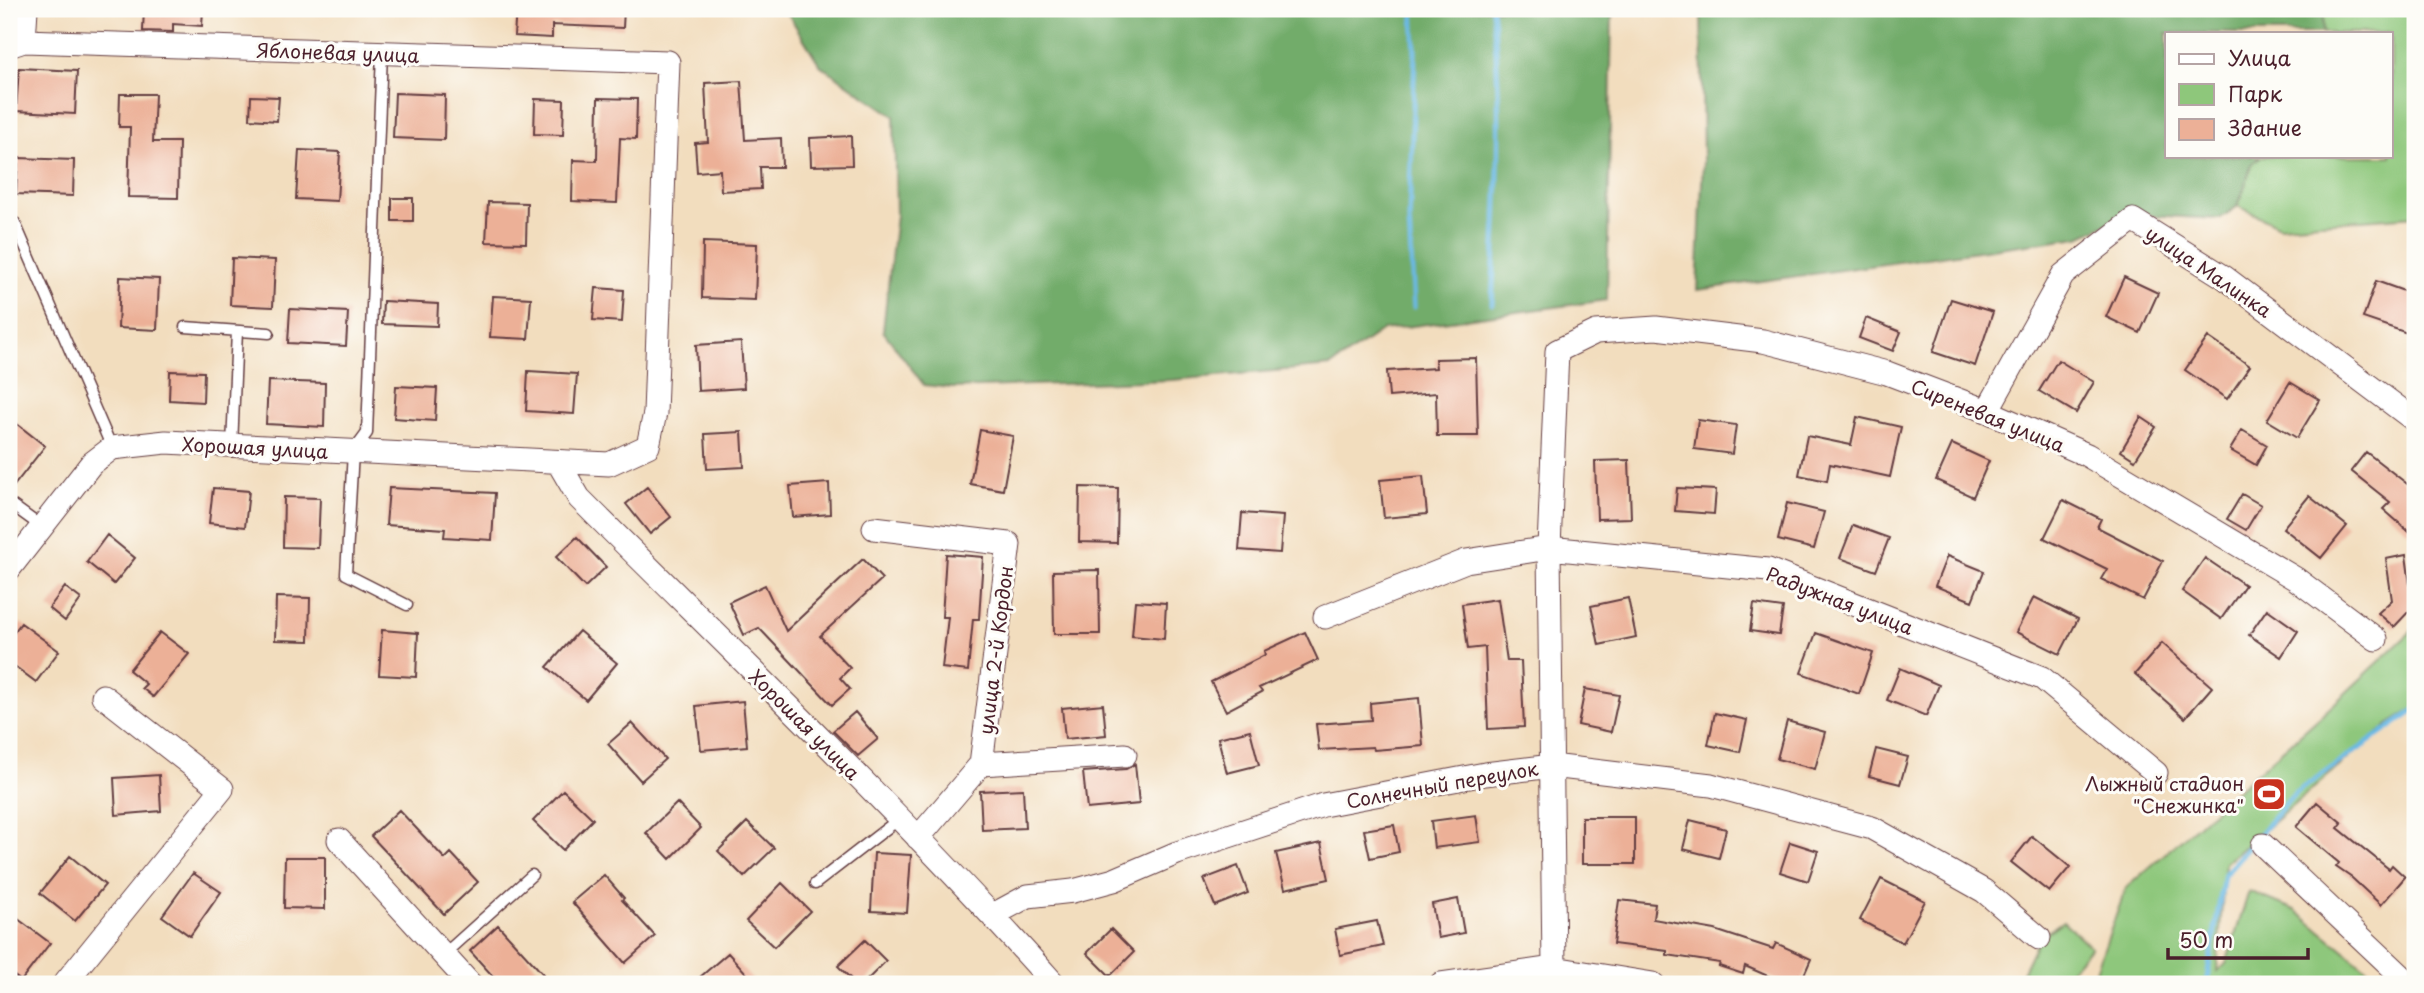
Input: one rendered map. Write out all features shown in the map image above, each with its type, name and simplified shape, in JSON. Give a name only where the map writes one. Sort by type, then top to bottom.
[{"type":"street","points":[[17,44],[26,9]]},
{"type":"street","name":"Яблоневая улица","points":[[17,44],[668,62]]},
{"type":"street","name":"Хорошая улица","points":[[112,447],[166,442],[609,464],[648,446],[655,413],[668,62]]},
{"type":"street","name":"улица Малинка","points":[[1987,411],[2063,275],[2133,220],[2224,277],[2413,419]]},
{"type":"street","name":"Сиреневая улица","points":[[1549,548],[1556,351],[1596,331],[1668,329],[1763,341],[1886,373],[1987,411],[2099,462],[2296,579],[2376,639]]},
{"type":"street","points":[[9,569],[91,464],[112,447]]},
{"type":"street","name":"Хорошая улица","points":[[558,462],[579,498],[918,838],[993,915],[1054,984]]},
{"type":"street","name":"улица 2-й Кордон","points":[[874,528],[1009,544],[981,764],[1125,755]]},
{"type":"street","points":[[1549,548],[1554,968]]},
{"type":"street","name":"Радужная улица","points":[[1325,617],[1466,561],[1549,548],[1768,570],[2042,678],[2156,773]]},
{"type":"street","points":[[64,984],[222,789],[103,696]]},
{"type":"street","points":[[918,838],[981,764]]},
{"type":"street","name":"Солнечный переулок","points":[[993,915],[1028,896],[1073,891],[1114,880],[1177,853],[1323,805],[1485,774],[1552,766],[1711,785],[1872,828],[1984,891],[2039,938]]},
{"type":"street","points":[[338,840],[470,984]]},
{"type":"street","points":[[2263,845],[2410,984]]},
{"type":"street","points":[[1441,984],[1554,968],[1653,984]]},
{"type":"lane","points":[[382,53],[367,433],[352,452],[346,574],[407,605]]},
{"type":"lane","points":[[15,223],[112,447]]},
{"type":"lane","points":[[186,327],[269,333]]},
{"type":"lane","points":[[232,446],[237,331]]},
{"type":"lane","points":[[9,503],[42,527]]},
{"type":"lane","points":[[816,884],[899,819]]},
{"type":"lane","points":[[443,955],[532,875]]},
{"type":"green space","points":[[785,9],[1612,9],[1607,300],[1383,330],[1331,366],[1172,380],[952,388],[924,385],[883,331],[896,215],[894,116],[820,65]]},
{"type":"green space","points":[[1701,9],[2324,9],[2322,32],[2165,32],[2165,158],[2259,158],[2252,164],[2238,206],[2219,219],[2129,214],[2079,237],[1697,290],[1703,161]]},
{"type":"green space","points":[[2320,9],[2415,9],[2415,216],[2279,226],[2238,206],[2254,158],[2392,158],[2392,32],[2316,32]]},
{"type":"green space","name":"Лыжный стадион \"Снежинка\"","points":[[2415,628],[2415,708],[2388,725],[2225,863],[2217,971],[2226,964],[2249,891],[2295,910],[2385,984],[2091,984],[2126,888],[2321,716]]},
{"type":"green space","points":[[2063,921],[2091,947],[2059,984],[2014,984],[2039,938]]},
{"type":"building","points":[[144,9],[203,9],[202,26],[173,24],[173,32],[143,31]]},
{"type":"building","points":[[516,9],[624,9],[623,28],[552,25],[552,38],[514,36]]},
{"type":"building","points":[[19,68],[77,71],[75,114],[16,111]]},
{"type":"building","points":[[741,81],[745,140],[781,138],[782,167],[760,167],[761,189],[721,191],[720,170],[697,172],[695,143],[708,142],[705,83]]},
{"type":"building","points":[[395,93],[445,95],[444,140],[393,138]]},
{"type":"building","points":[[120,94],[155,94],[153,142],[179,142],[178,198],[128,197],[130,127],[119,127]]},
{"type":"building","points":[[251,96],[279,97],[277,121],[250,119]]},
{"type":"building","points":[[598,98],[637,99],[636,139],[620,138],[617,203],[572,201],[573,160],[597,161]]},
{"type":"building","points":[[535,99],[564,100],[563,135],[534,134]]},
{"type":"building","points":[[851,136],[852,165],[811,166],[810,138]]},
{"type":"building","points":[[299,150],[340,152],[337,201],[296,199]]},
{"type":"building","points":[[18,158],[74,160],[73,196],[16,194]]},
{"type":"building","points":[[392,198],[413,198],[413,221],[392,221]]},
{"type":"building","points":[[488,202],[527,203],[526,243],[486,242]]},
{"type":"building","points":[[703,242],[757,244],[755,300],[702,298]]},
{"type":"building","points":[[232,258],[275,260],[273,307],[230,305]]},
{"type":"building","points":[[120,277],[159,279],[157,330],[118,328]]},
{"type":"building","points":[[2124,277],[2158,293],[2140,333],[2106,317]]},
{"type":"building","points":[[2376,281],[2415,295],[2415,320],[2410,334],[2363,318]]},
{"type":"building","points":[[596,288],[624,290],[622,322],[593,320]]},
{"type":"building","points":[[493,296],[531,298],[528,339],[490,337]]},
{"type":"building","points":[[1951,299],[1993,312],[1975,366],[1933,352]]},
{"type":"building","points":[[383,301],[438,304],[437,326],[382,324]]},
{"type":"building","points":[[290,309],[348,312],[346,346],[288,343]]},
{"type":"building","points":[[1866,318],[1901,332],[1893,351],[1859,338]]},
{"type":"building","points":[[2208,337],[2250,366],[2227,399],[2185,370]]},
{"type":"building","points":[[741,342],[744,388],[698,391],[696,345]]},
{"type":"building","points":[[1476,358],[1478,436],[1437,436],[1436,393],[1389,397],[1387,371],[1436,368],[1435,359]]},
{"type":"building","points":[[2058,360],[2094,382],[2076,413],[2039,391]]},
{"type":"building","points":[[170,371],[204,372],[203,402],[169,400]]},
{"type":"building","points":[[528,371],[577,374],[574,414],[526,411]]},
{"type":"building","points":[[268,381],[325,383],[324,427],[266,424]]},
{"type":"building","points":[[2290,382],[2320,400],[2297,438],[2267,420]]},
{"type":"building","points":[[396,386],[437,388],[435,421],[394,418]]},
{"type":"building","points":[[1857,417],[1901,427],[1890,477],[1830,464],[1827,481],[1799,475],[1807,436],[1851,445]]},
{"type":"building","points":[[2141,417],[2156,427],[2135,460],[2121,451]]},
{"type":"building","points":[[1698,420],[1736,425],[1732,454],[1694,449]]},
{"type":"building","points":[[17,424],[45,446],[9,492],[9,435]]},
{"type":"building","points":[[980,430],[1013,436],[1003,490],[970,484]]},
{"type":"building","points":[[2242,430],[2267,445],[2256,465],[2230,450]]},
{"type":"building","points":[[742,432],[744,467],[707,469],[705,434]]},
{"type":"building","points":[[1952,444],[1989,461],[1973,497],[1936,480]]},
{"type":"building","points":[[2366,452],[2415,490],[2415,537],[2383,509],[2390,502],[2351,471]]},
{"type":"building","points":[[1629,460],[1631,518],[1597,519],[1595,461]]},
{"type":"building","points":[[1423,476],[1427,514],[1384,518],[1380,480]]},
{"type":"building","points":[[829,483],[830,514],[793,517],[790,486]]},
{"type":"building","points":[[647,487],[671,517],[650,534],[626,504]]},
{"type":"building","points":[[1080,487],[1118,488],[1117,543],[1079,542]]},
{"type":"building","points":[[213,488],[249,491],[245,527],[209,523]]},
{"type":"building","points":[[389,488],[495,493],[492,540],[444,537],[445,529],[386,525]]},
{"type":"building","points":[[1677,488],[1716,490],[1714,514],[1675,511]]},
{"type":"building","points":[[2242,494],[2261,505],[2246,530],[2227,519]]},
{"type":"building","points":[[2309,496],[2347,526],[2321,558],[2283,528]]},
{"type":"building","points":[[284,497],[320,498],[318,548],[283,547]]},
{"type":"building","points":[[2063,500],[2101,519],[2097,527],[2163,561],[2143,600],[2101,579],[2107,569],[2044,538]]},
{"type":"building","points":[[1787,503],[1824,512],[1814,549],[1778,540]]},
{"type":"building","points":[[1242,513],[1283,516],[1280,553],[1239,550]]},
{"type":"building","points":[[1853,525],[1889,538],[1876,571],[1840,558]]},
{"type":"building","points":[[107,535],[135,558],[114,584],[87,562]]},
{"type":"building","points":[[577,537],[606,567],[585,587],[556,557]]},
{"type":"building","points":[[946,554],[983,557],[979,619],[973,619],[968,671],[942,668],[948,617],[942,617]]},
{"type":"building","points":[[2406,555],[2413,607],[2394,627],[2378,613],[2392,600],[2386,559]]},
{"type":"building","points":[[1947,556],[1984,571],[1972,601],[1935,586]]},
{"type":"building","points":[[2205,558],[2245,585],[2221,619],[2182,591]]},
{"type":"building","points":[[863,559],[882,579],[820,636],[850,668],[840,678],[850,689],[832,705],[759,628],[744,635],[729,602],[765,585],[786,631]]},
{"type":"building","points":[[1099,570],[1100,634],[1054,634],[1053,571]]},
{"type":"building","points":[[65,587],[81,599],[65,621],[49,608]]},
{"type":"building","points":[[276,597],[310,598],[309,641],[275,640]]},
{"type":"building","points":[[2034,597],[2078,619],[2060,654],[2016,632]]},
{"type":"building","points":[[1628,598],[1636,637],[1599,645],[1591,606]]},
{"type":"building","points":[[1498,599],[1507,661],[1521,661],[1524,727],[1488,729],[1485,647],[1468,649],[1462,604]]},
{"type":"building","points":[[1135,601],[1166,603],[1164,639],[1132,636]]},
{"type":"building","points":[[1754,604],[1783,608],[1779,635],[1750,631]]},
{"type":"building","points":[[2267,609],[2298,631],[2281,657],[2249,635]]},
{"type":"building","points":[[21,623],[59,651],[36,682],[9,662],[9,639]]},
{"type":"building","points":[[382,630],[418,633],[416,677],[379,675]]},
{"type":"building","points":[[579,631],[617,663],[586,700],[547,667]]},
{"type":"building","points":[[160,632],[189,654],[153,697],[142,688],[146,684],[129,670]]},
{"type":"building","points":[[1305,632],[1318,660],[1259,688],[1262,692],[1226,711],[1211,682],[1265,655],[1264,651]]},
{"type":"building","points":[[1816,633],[1873,653],[1859,694],[1801,673]]},
{"type":"building","points":[[2162,643],[2212,687],[2185,718],[2135,674]]},
{"type":"building","points":[[1900,668],[1939,685],[1926,716],[1887,700]]},
{"type":"building","points":[[1585,689],[1619,695],[1611,732],[1578,725]]},
{"type":"building","points":[[1419,698],[1423,746],[1374,750],[1373,747],[1319,750],[1316,724],[1371,720],[1370,703]]},
{"type":"building","points":[[743,701],[747,746],[701,750],[696,706]]},
{"type":"building","points":[[1103,704],[1106,735],[1065,739],[1062,708]]},
{"type":"building","points":[[855,712],[878,739],[858,756],[833,731]]},
{"type":"building","points":[[1715,713],[1747,720],[1740,752],[1708,745]]},
{"type":"building","points":[[1787,721],[1825,732],[1815,769],[1777,759]]},
{"type":"building","points":[[632,723],[665,759],[641,781],[608,744]]},
{"type":"building","points":[[1250,730],[1259,765],[1227,773],[1218,738]]},
{"type":"building","points":[[1876,749],[1908,757],[1900,784],[1869,776]]},
{"type":"building","points":[[1135,764],[1139,804],[1087,809],[1083,772],[1126,769]]},
{"type":"building","points":[[159,775],[161,811],[116,815],[114,778]]},
{"type":"building","points":[[1023,789],[1025,828],[982,830],[980,791]]},
{"type":"building","points":[[563,790],[593,819],[563,850],[533,821]]},
{"type":"building","points":[[2317,802],[2342,823],[2338,828],[2389,869],[2392,865],[2405,877],[2381,905],[2336,867],[2339,863],[2296,827]]},
{"type":"building","points":[[677,803],[701,828],[670,859],[646,833]]},
{"type":"building","points":[[399,810],[445,859],[451,853],[478,882],[444,914],[371,836]]},
{"type":"building","points":[[1476,815],[1480,842],[1434,848],[1431,821]]},
{"type":"building","points":[[1582,817],[1635,817],[1635,864],[1582,864]]},
{"type":"building","points":[[1690,820],[1726,829],[1719,858],[1683,849]]},
{"type":"building","points":[[747,822],[774,848],[744,877],[718,851]]},
{"type":"building","points":[[1394,825],[1399,852],[1370,858],[1364,830]]},
{"type":"building","points":[[2032,836],[2070,867],[2049,892],[2011,862]]},
{"type":"building","points":[[1790,842],[1818,851],[1808,881],[1780,872]]},
{"type":"building","points":[[1321,843],[1329,879],[1285,889],[1276,853]]},
{"type":"building","points":[[874,853],[911,855],[907,913],[871,911]]},
{"type":"building","points":[[70,856],[105,885],[75,921],[40,893]]},
{"type":"building","points":[[285,857],[325,857],[325,909],[284,908]]},
{"type":"building","points":[[1238,866],[1248,893],[1215,906],[1204,879]]},
{"type":"building","points":[[193,873],[221,892],[190,936],[162,916]]},
{"type":"building","points":[[604,875],[624,898],[622,900],[655,936],[625,963],[572,902]]},
{"type":"building","points":[[1881,879],[1925,901],[1903,943],[1860,920]]},
{"type":"building","points":[[782,883],[810,911],[774,947],[746,921]]},
{"type":"building","points":[[1458,899],[1464,933],[1438,938],[1432,904]]},
{"type":"building","points":[[1619,900],[1655,904],[1653,919],[1715,930],[1773,949],[1776,943],[1811,959],[1800,984],[1786,984],[1745,966],[1743,974],[1719,966],[1720,963],[1667,955],[1667,951],[1613,944]]},
{"type":"building","points":[[18,919],[50,943],[21,981],[9,972],[9,931]]},
{"type":"building","points":[[1377,921],[1383,946],[1340,955],[1335,929]]},
{"type":"building","points":[[498,925],[543,974],[531,984],[500,984],[470,951]]},
{"type":"building","points":[[1111,929],[1134,952],[1110,976],[1087,953]]},
{"type":"building","points":[[865,940],[886,961],[863,984],[856,984],[838,966]]},
{"type":"building","points":[[728,953],[756,984],[692,984]]},
{"type":"waterway","points":[[1413,9],[1415,53],[1409,220],[1414,307]]},
{"type":"waterway","points":[[1492,9],[1499,120],[1492,304]]},
{"type":"waterway","points":[[2206,984],[2224,875],[2295,793],[2415,710]]},
{"type":"place","name":"Лыжный стадион \"Снежинка\"","points":[[2269,794]]}]
